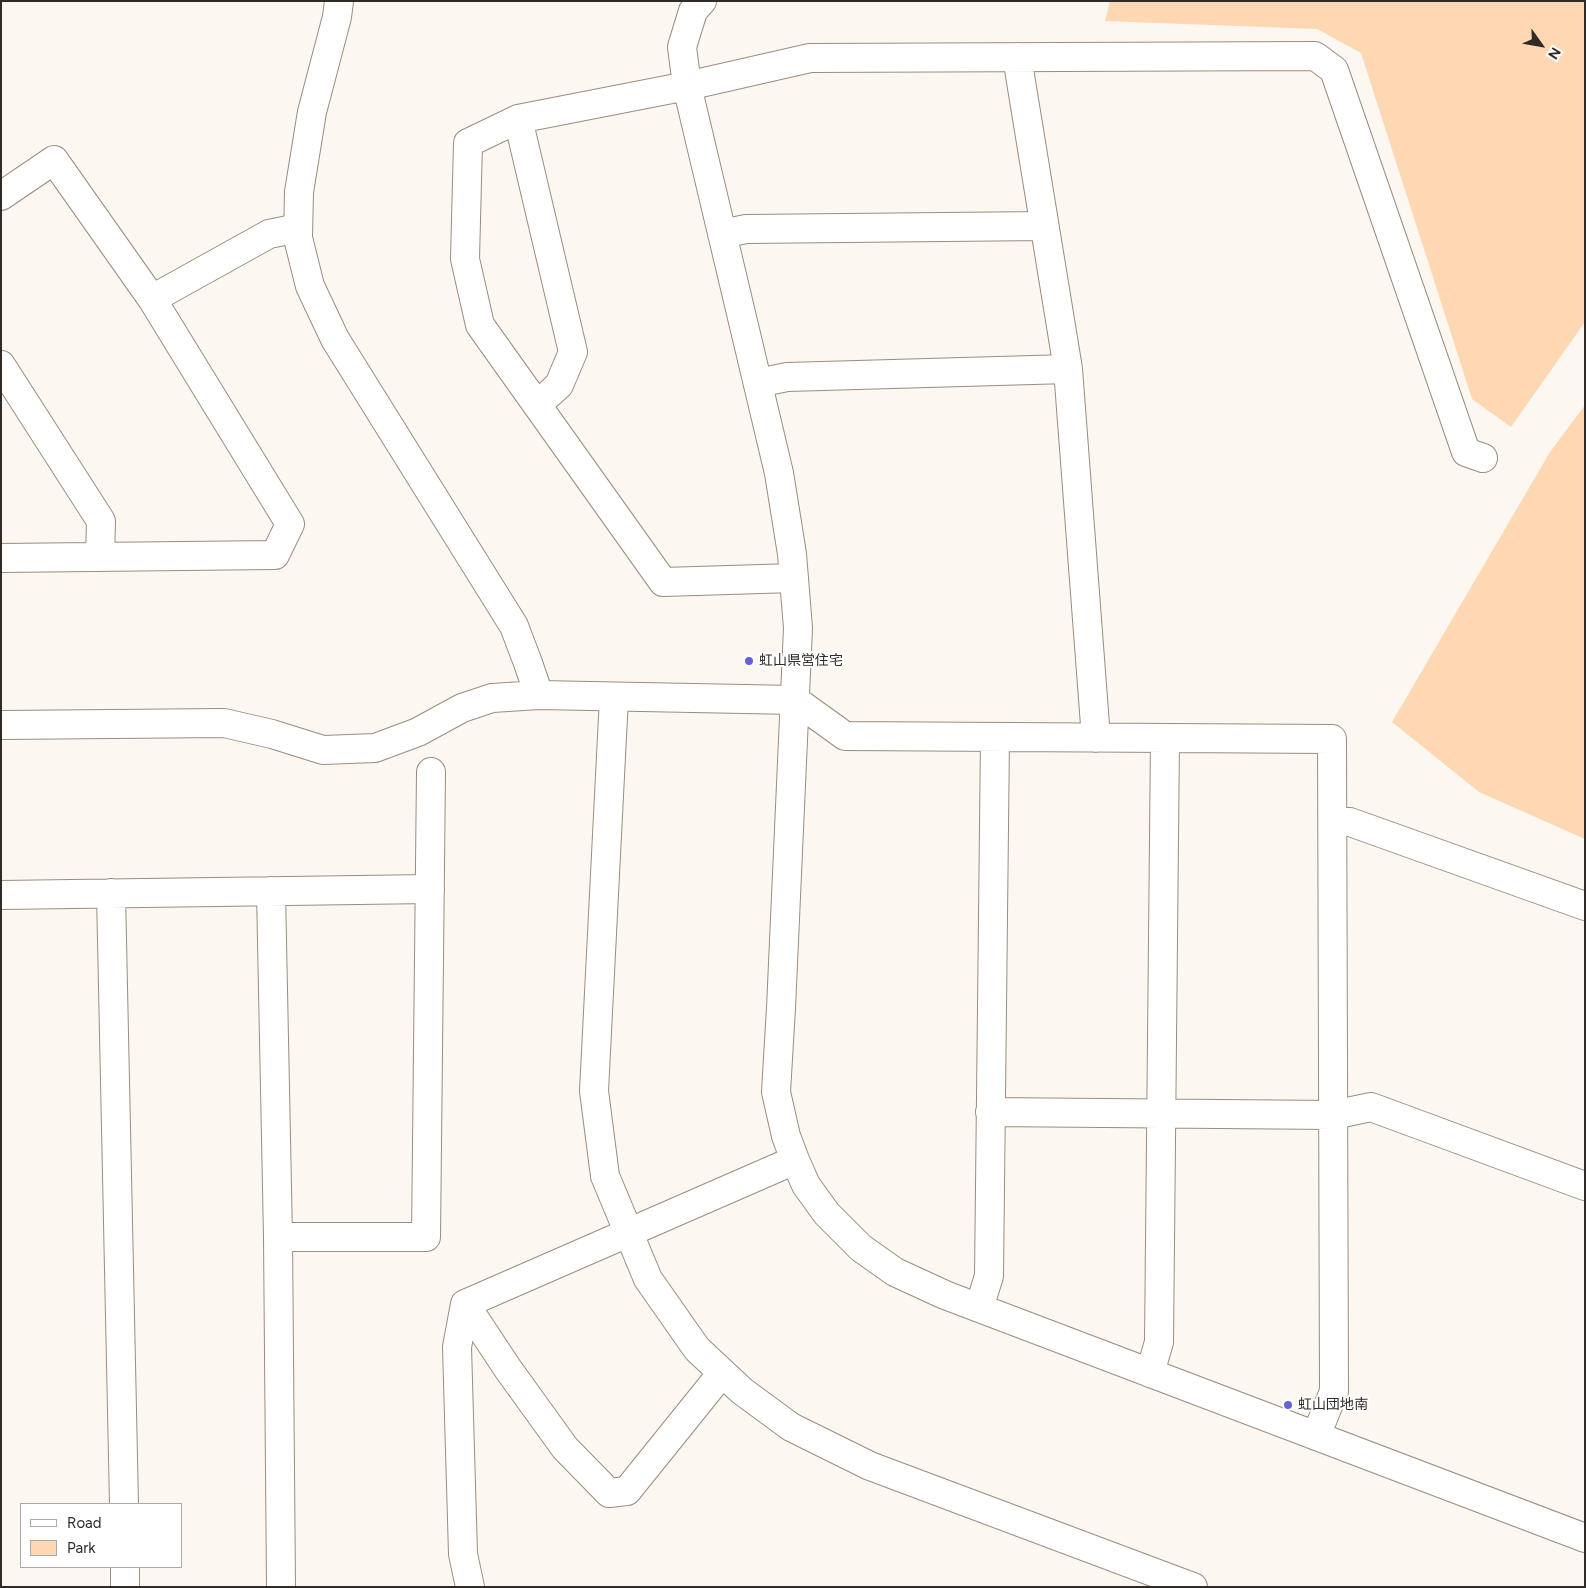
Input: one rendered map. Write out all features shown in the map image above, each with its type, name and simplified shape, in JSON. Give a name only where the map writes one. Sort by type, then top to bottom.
[{"type":"street","points":[[338,1],[337,17],[312,112],[299,192],[298,238],[310,286],[336,339],[514,626],[539,695]]},
{"type":"street","points":[[702,1],[693,11],[682,47],[687,86],[779,473],[792,554],[798,628],[782,1008],[776,1092],[786,1136],[806,1185],[827,1214],[861,1248],[895,1272],[944,1295],[1585,1538]]},
{"type":"street","points":[[794,578],[663,582],[480,325],[465,259],[468,143],[518,119],[687,86],[810,58],[1315,56],[1334,70],[1466,452],[1483,458]]},
{"type":"street","points":[[1017,57],[1068,369],[1096,738]]},
{"type":"street","points":[[518,119],[573,352],[559,385],[537,405]]},
{"type":"street","points":[[1,196],[54,160],[152,299],[290,524],[275,555],[1,558]]},
{"type":"street","points":[[722,234],[746,229],[1044,226]]},
{"type":"street","points":[[152,299],[269,234],[298,228]]},
{"type":"street","points":[[1,365],[100,521],[100,557]]},
{"type":"street","points":[[758,383],[787,377],[1068,369]]},
{"type":"street","points":[[1,725],[224,723],[272,734],[323,750],[375,748],[418,732],[462,708],[492,698],[539,695],[614,698],[795,700],[845,736],[1332,739],[1334,1391],[1316,1436]]},
{"type":"street","points":[[614,698],[594,1091],[605,1176],[648,1279],[697,1348],[742,1391],[791,1427],[870,1466],[1193,1587]]},
{"type":"street","points":[[980,1308],[989,1276],[995,737]]},
{"type":"street","points":[[1150,1373],[1159,1342],[1165,738]]},
{"type":"street","points":[[278,1237],[426,1237],[431,772]]},
{"type":"street","points":[[1332,822],[1350,822],[1585,906]]},
{"type":"street","points":[[1,895],[430,889]]},
{"type":"street","points":[[271,891],[278,1237],[281,1587]]},
{"type":"street","points":[[111,893],[124,1503]]},
{"type":"street","points":[[990,1112],[1333,1115],[1371,1107],[1585,1186]]},
{"type":"street","points":[[465,1304],[795,1160]]},
{"type":"street","points":[[465,1304],[508,1369],[565,1448],[609,1493],[627,1490],[722,1373]]},
{"type":"street","points":[[465,1304],[457,1347],[463,1554],[470,1587]]},
{"type":"street","points":[[125,1568],[125,1587]]},
{"type":"green space","points":[[1110,1],[1585,1],[1585,322],[1511,427],[1472,399],[1361,53],[1317,29],[1105,21]]},
{"type":"green space","points":[[1585,405],[1585,839],[1479,792],[1392,722],[1550,452]]},
{"type":"place","name":"虹山県営住宅","points":[[749,661]]},
{"type":"place","name":"虹山団地南","points":[[1288,1405]]}]
